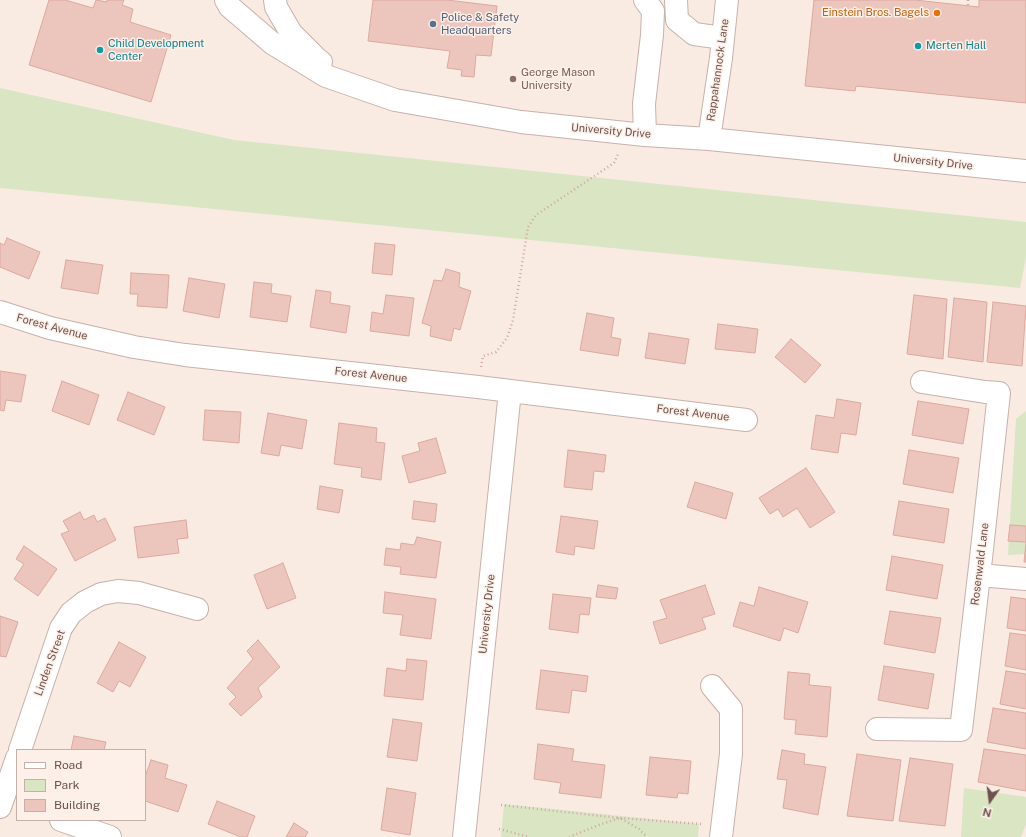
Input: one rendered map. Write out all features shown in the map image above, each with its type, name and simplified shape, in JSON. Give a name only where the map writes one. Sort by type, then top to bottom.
[{"type":"street","name":"University Drive","points":[[226,0],[230,7],[272,44],[326,76],[396,100],[521,122],[645,135],[709,139],[1026,171]]},
{"type":"street","points":[[275,0],[276,7],[291,33],[316,58],[370,92]]},
{"type":"street","points":[[645,135],[644,104],[652,35],[653,11],[646,0]]},
{"type":"street","points":[[676,0],[677,20],[694,34],[723,38]]},
{"type":"street","name":"Rappahannock Lane","points":[[709,139],[727,0]]},
{"type":"street","name":"Forest Avenue","points":[[0,312],[50,328],[134,347],[185,355],[478,387],[746,420]]},
{"type":"street","name":"Rosenwald Lane","points":[[877,729],[961,730],[999,393],[922,382]]},
{"type":"street","name":"University Drive","points":[[464,837],[510,392]]},
{"type":"street","points":[[979,575],[1026,579]]},
{"type":"street","name":"Linden Street","points":[[20,749],[61,628],[71,613],[85,602],[101,594],[118,591],[139,593],[197,609]]},
{"type":"street","points":[[712,686],[731,710],[731,754],[713,831]]},
{"type":"street","points":[[5,803],[16,762]]},
{"type":"street","points":[[64,821],[110,837]]},
{"type":"path","points":[[968,0],[968,5]]},
{"type":"path","points":[[478,387],[483,356],[496,352],[507,338],[512,320],[528,227],[536,215],[614,163],[618,154]]},
{"type":"path","points":[[501,805],[620,818],[713,831]]},
{"type":"path","points":[[569,837],[620,818],[639,829],[647,837]]},
{"type":"path","points":[[499,829],[529,837]]},
{"type":"green space","points":[[0,88],[234,140],[1026,222],[1026,257],[1020,288],[0,188]]},
{"type":"green space","points":[[1026,411],[1026,554],[1008,555],[1016,419]]},
{"type":"green space","points":[[964,788],[1026,797],[1026,824],[1021,837],[961,837]]},
{"type":"green space","points":[[504,804],[699,824],[698,837],[501,837]]},
{"type":"building","name":"Child Development Center","points":[[49,0],[65,0],[93,8],[96,0],[107,2],[107,0],[124,0],[122,5],[133,9],[130,22],[171,35],[151,102],[29,65]]},
{"type":"building","name":"Police & Safety Headquarters","points":[[373,0],[447,0],[497,6],[491,56],[476,55],[474,77],[461,76],[462,70],[447,68],[450,51],[368,41]]},
{"type":"building","name":"Merten Hall","points":[[814,0],[915,0],[979,7],[979,0],[1026,0],[1026,103],[856,86],[855,91],[805,86]]},
{"type":"building","points":[[7,238],[40,252],[29,279],[0,267],[0,243],[4,245]]},
{"type":"building","points":[[375,243],[395,245],[392,275],[372,273]]},
{"type":"building","points":[[66,260],[103,265],[98,294],[61,288]]},
{"type":"building","points":[[446,269],[460,273],[459,287],[471,291],[460,330],[454,328],[451,341],[430,336],[431,326],[422,323],[434,280],[442,281]]},
{"type":"building","points":[[131,273],[169,275],[167,308],[137,306],[138,294],[130,294]]},
{"type":"building","points":[[189,278],[225,284],[219,318],[183,311]]},
{"type":"building","points":[[254,282],[272,284],[271,293],[291,296],[287,322],[250,317]]},
{"type":"building","points":[[316,290],[331,292],[330,303],[350,306],[346,333],[310,327]]},
{"type":"building","points":[[386,295],[414,298],[409,336],[370,331],[372,312],[383,314]]},
{"type":"building","points":[[914,295],[947,299],[943,359],[907,354]]},
{"type":"building","points":[[954,298],[987,302],[983,362],[948,357]]},
{"type":"building","points":[[993,302],[1026,306],[1022,366],[987,362]]},
{"type":"building","points":[[587,313],[614,318],[611,337],[621,339],[618,356],[580,350]]},
{"type":"building","points":[[718,324],[758,329],[755,353],[715,349]]},
{"type":"building","points":[[649,333],[689,339],[685,364],[645,358]]},
{"type":"building","points":[[791,339],[821,365],[805,383],[775,357]]},
{"type":"building","points":[[0,371],[26,375],[21,402],[6,400],[4,411],[0,410]]},
{"type":"building","points":[[62,381],[99,395],[89,425],[52,411]]},
{"type":"building","points":[[128,392],[165,407],[154,435],[117,420]]},
{"type":"building","points":[[837,399],[861,403],[856,435],[841,433],[838,453],[811,449],[816,415],[834,418]]},
{"type":"building","points":[[918,401],[969,409],[963,444],[912,435]]},
{"type":"building","points":[[205,410],[241,412],[239,443],[203,440]]},
{"type":"building","points":[[268,413],[307,420],[302,449],[281,445],[279,456],[261,453]]},
{"type":"building","points":[[339,423],[377,428],[376,442],[385,443],[381,480],[361,477],[362,468],[334,464]]},
{"type":"building","points":[[436,438],[446,473],[409,483],[402,456],[420,451],[418,443]]},
{"type":"building","points":[[568,450],[606,455],[604,472],[594,471],[592,490],[564,487]]},
{"type":"building","points":[[909,450],[959,458],[953,493],[903,484]]},
{"type":"building","points":[[806,468],[835,512],[810,528],[797,508],[783,517],[778,509],[770,514],[759,498]]},
{"type":"building","points":[[695,482],[733,493],[726,519],[687,507]]},
{"type":"building","points":[[320,486],[343,490],[339,513],[317,509]]},
{"type":"building","points":[[414,501],[437,504],[435,522],[412,519]]},
{"type":"building","points":[[899,501],[949,509],[944,543],[893,535]]},
{"type":"building","points":[[80,512],[84,520],[94,515],[97,522],[105,518],[116,540],[75,561],[61,534],[69,531],[63,521]]},
{"type":"building","points":[[561,516],[598,521],[594,549],[575,546],[574,555],[556,552]]},
{"type":"building","points":[[186,520],[188,538],[177,539],[179,553],[138,558],[134,527]]},
{"type":"building","points":[[1010,525],[1026,526],[1026,542],[1008,541]]},
{"type":"building","points":[[417,537],[441,542],[436,578],[400,574],[401,567],[384,565],[386,548],[400,550],[401,543],[414,545]]},
{"type":"building","points":[[1026,542],[1026,562],[1024,562]]},
{"type":"building","points":[[24,546],[57,569],[38,596],[14,579],[24,564],[16,559]]},
{"type":"building","points":[[892,556],[943,565],[937,599],[886,590]]},
{"type":"building","points":[[283,563],[296,598],[267,609],[254,575]]},
{"type":"building","points":[[598,585],[618,588],[616,599],[596,597]]},
{"type":"building","points":[[705,585],[715,614],[702,618],[706,629],[660,644],[653,622],[667,618],[660,600]]},
{"type":"building","points":[[759,587],[808,602],[798,633],[784,628],[780,641],[733,626],[740,602],[754,606]]},
{"type":"building","points":[[385,592],[436,599],[431,639],[400,635],[403,615],[383,613]]},
{"type":"building","points":[[553,594],[591,598],[589,615],[580,614],[578,633],[549,629]]},
{"type":"building","points":[[1011,597],[1026,599],[1026,631],[1007,628]]},
{"type":"building","points":[[890,611],[941,618],[935,653],[884,644]]},
{"type":"building","points":[[0,616],[18,622],[6,657],[0,656]]},
{"type":"building","points":[[1010,633],[1026,635],[1026,670],[1005,666]]},
{"type":"building","points":[[258,640],[280,667],[258,688],[262,697],[241,716],[229,704],[236,697],[227,688],[253,659],[247,651]]},
{"type":"building","points":[[119,642],[146,657],[130,687],[119,681],[113,692],[97,683]]},
{"type":"building","points":[[407,659],[427,661],[423,700],[384,696],[387,668],[406,671]]},
{"type":"building","points":[[884,666],[934,674],[928,709],[878,700]]},
{"type":"building","points":[[541,670],[588,676],[586,692],[572,690],[569,713],[536,709]]},
{"type":"building","points":[[1006,671],[1026,674],[1026,709],[1000,704]]},
{"type":"building","points":[[788,672],[810,674],[809,685],[831,687],[827,737],[795,734],[796,720],[784,719]]},
{"type":"building","points":[[993,708],[1026,713],[1026,749],[987,742]]},
{"type":"building","points":[[393,719],[422,723],[417,761],[387,757]]},
{"type":"building","points":[[74,736],[106,742],[104,749],[71,749]]},
{"type":"building","points":[[538,744],[574,749],[572,761],[605,765],[601,798],[559,793],[561,783],[534,779]]},
{"type":"building","points":[[984,749],[1026,755],[1026,791],[978,782]]},
{"type":"building","points":[[782,750],[805,754],[804,764],[826,767],[818,815],[783,808],[787,780],[777,779]]},
{"type":"building","points":[[857,754],[901,760],[893,821],[847,816]]},
{"type":"building","points":[[650,757],[691,761],[688,794],[678,793],[677,798],[646,795]]},
{"type":"building","points":[[910,758],[953,764],[945,826],[899,821]]},
{"type":"building","points":[[151,760],[168,765],[165,778],[187,785],[178,812],[146,801],[146,774]]},
{"type":"building","points":[[387,788],[416,793],[410,835],[381,830]]},
{"type":"building","points":[[217,801],[255,816],[247,837],[241,837],[208,824]]},
{"type":"building","points":[[294,823],[308,832],[305,837],[286,837]]},
{"type":"place","name":"Einstein Bros. Bagels","points":[[937,13]]},
{"type":"place","name":"Police & Safety Headquarters","points":[[433,24]]},
{"type":"place","name":"Merten Hall","points":[[918,46]]},
{"type":"place","name":"Child Development Center","points":[[100,50]]},
{"type":"place","name":"George Mason University","points":[[513,79]]}]
